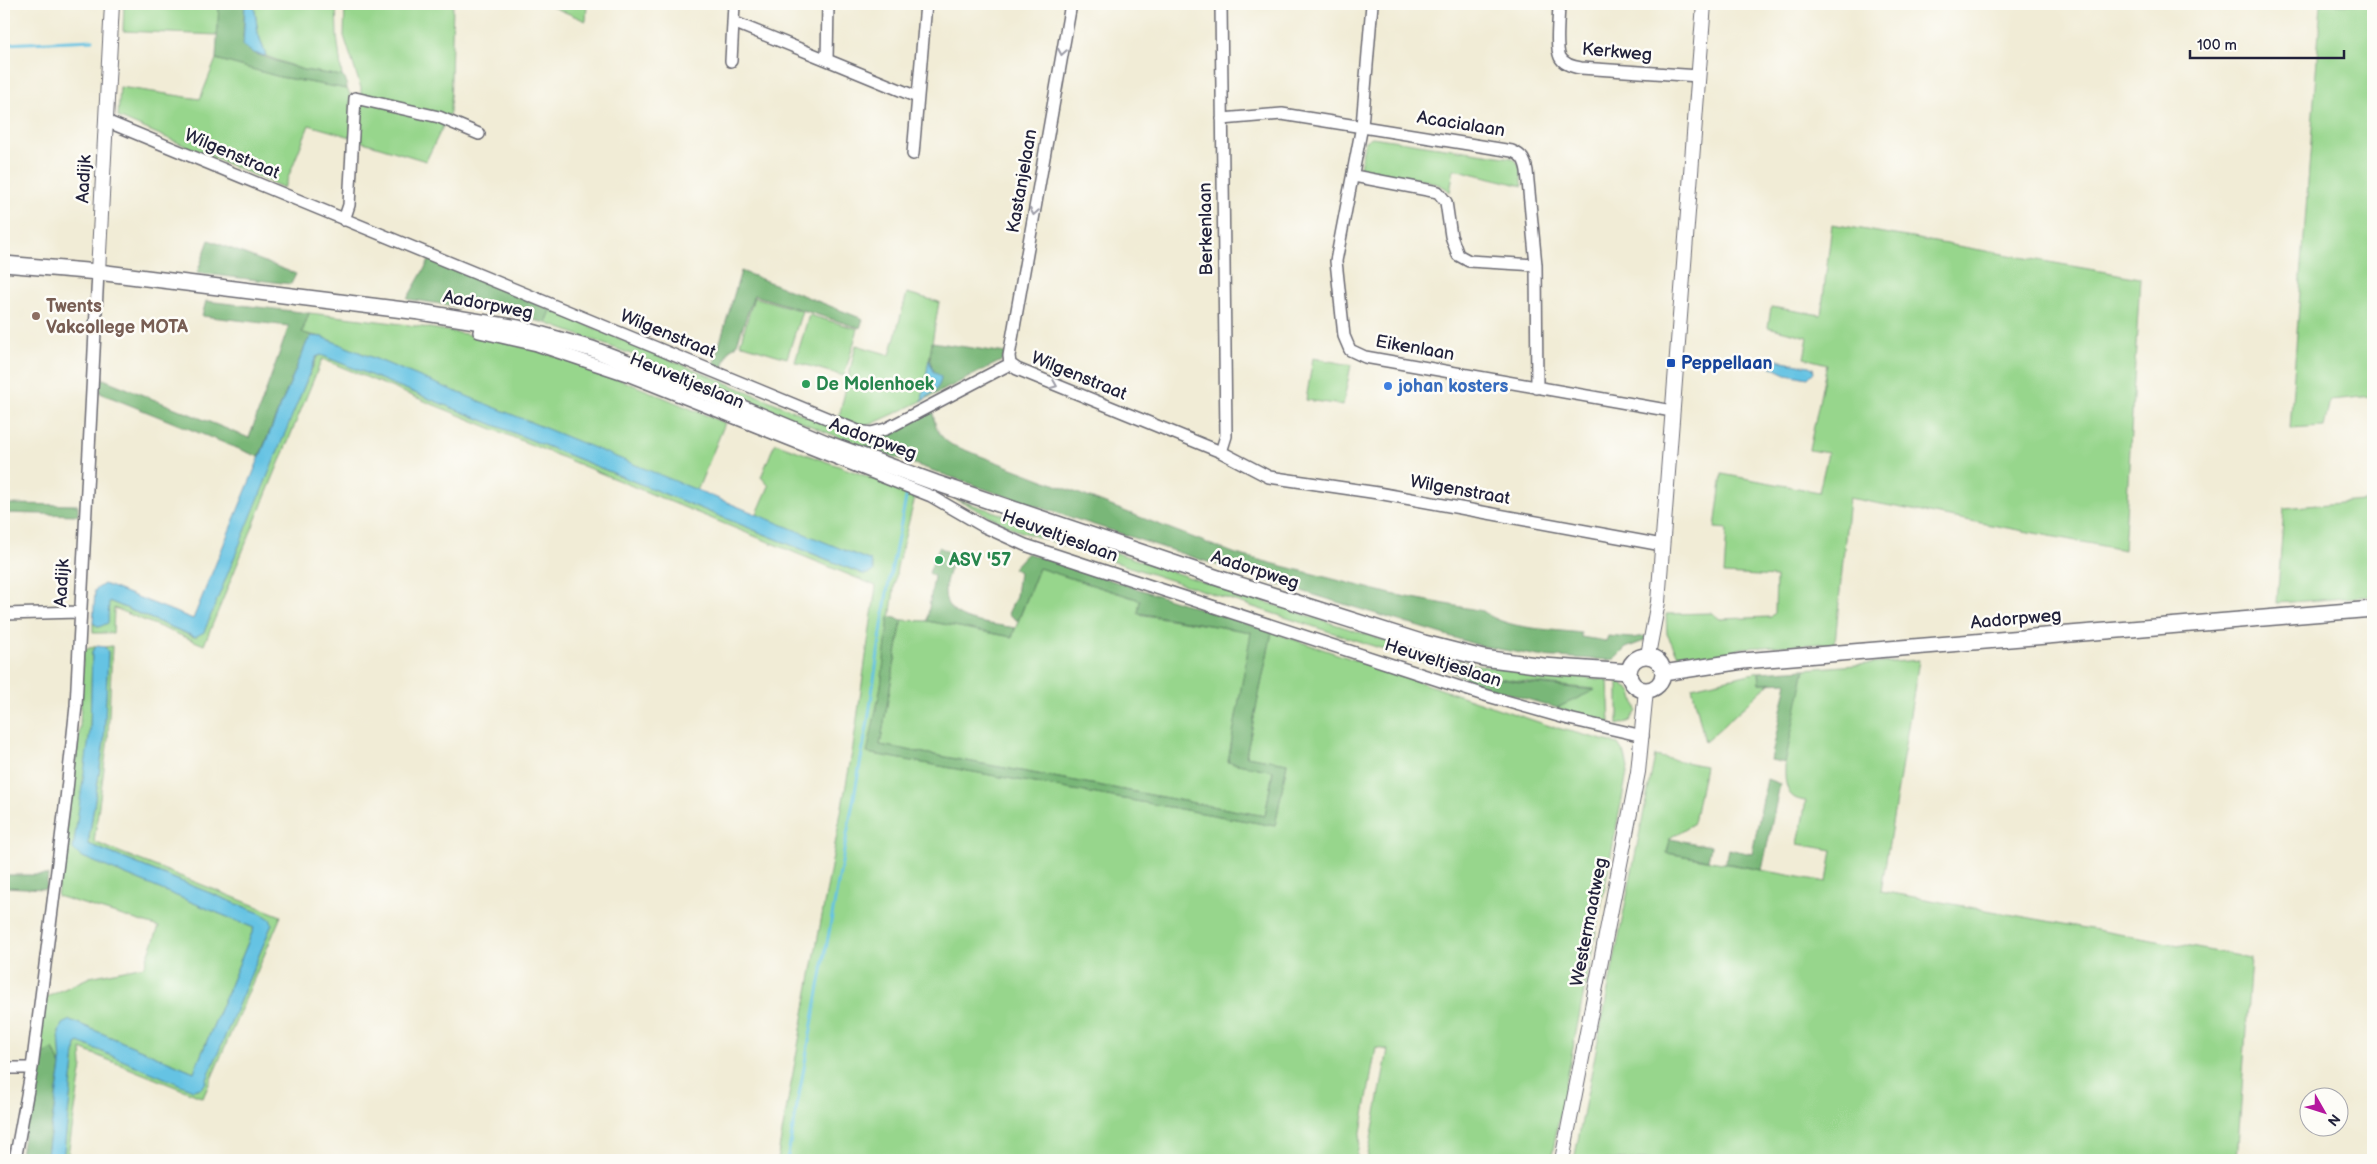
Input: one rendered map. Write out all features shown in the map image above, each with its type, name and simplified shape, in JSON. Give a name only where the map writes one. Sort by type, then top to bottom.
[{"type":"main road","name":"Aadorpweg","points":[[4,264],[98,272],[420,312],[518,328],[592,349],[709,394],[826,443],[936,482],[1221,579],[1424,643],[1491,659],[1543,666],[1629,672]]},
{"type":"main road","name":"Aadorpweg","points":[[1663,672],[1743,661],[2373,608]]},
{"type":"main road","points":[[1648,655],[1656,658],[1662,665],[1663,672],[1658,685],[1646,690],[1637,688],[1631,681],[1629,672],[1634,660],[1648,655]]},
{"type":"street","name":"Aadijk","points":[[14,1160],[32,1068],[76,706],[79,612],[112,4]]},
{"type":"street","points":[[731,61],[734,4]]},
{"type":"street","points":[[827,60],[828,4]]},
{"type":"street","points":[[913,154],[926,4]]},
{"type":"street","name":"Kastanjelaan","points":[[1010,364],[1009,356],[1071,4]]},
{"type":"street","name":"Berkenlaan","points":[[1221,4],[1226,436],[1221,452]]},
{"type":"street","name":"Eikenlaan","points":[[1372,4],[1362,126],[1354,176],[1336,262],[1344,336],[1350,350],[1365,358],[1672,411]]},
{"type":"street","name":"Kerkweg","points":[[1559,4],[1558,49],[1560,58],[1568,65],[1581,68],[1699,76]]},
{"type":"street","points":[[1648,655],[1658,602],[1704,4]]},
{"type":"street","points":[[733,22],[917,97]]},
{"type":"street","points":[[344,220],[349,205],[355,98],[439,117],[479,134]]},
{"type":"street","name":"Acacialaan","points":[[1222,119],[1282,114],[1512,151],[1519,154],[1525,161],[1527,170],[1536,265],[1537,388]]},
{"type":"street","name":"Wilgenstraat","points":[[106,121],[858,432],[871,433],[886,429],[1010,364],[1017,369],[1221,452],[1269,477],[1378,493],[1662,545]]},
{"type":"street","points":[[1354,176],[1438,192],[1446,202],[1451,236],[1458,256],[1469,261],[1536,265]]},
{"type":"street","name":"Heuveltjeslaan","points":[[479,332],[537,345],[628,375],[931,496],[983,526],[1024,545],[1481,694],[1569,719],[1642,736]]},
{"type":"street","points":[[4,614],[79,612]]},
{"type":"street","name":"Westermaatweg","points":[[1562,1160],[1638,772],[1646,690]]},
{"type":"street","points":[[4,1068],[32,1068]]},
{"type":"green space","points":[[124,4],[219,4],[218,35],[123,31]]},
{"type":"green space","points":[[219,4],[245,4],[243,37],[253,53],[303,70],[342,76],[346,80],[347,89],[280,77],[216,59]]},
{"type":"green space","points":[[254,4],[336,4],[337,36],[342,76],[303,70],[266,56],[258,33]]},
{"type":"green space","points":[[345,4],[453,4],[450,112],[426,161],[360,141],[361,88],[344,36]]},
{"type":"green space","points":[[546,4],[587,4],[586,21]]},
{"type":"green space","points":[[2321,4],[2373,4],[2373,396],[2330,400],[2324,427],[2290,429]]},
{"type":"green space","points":[[216,59],[280,77],[347,89],[350,94],[351,137],[309,125],[284,188],[118,117],[120,87],[200,99]]},
{"type":"green space","points":[[1372,137],[1512,158],[1519,164],[1523,186],[1454,169],[1450,192],[1436,183],[1425,180],[1370,172],[1360,167],[1365,141]]},
{"type":"green space","points":[[1832,224],[2140,278],[2124,550],[1849,498],[1835,643],[1742,648],[1708,659],[1682,663],[1667,634],[1666,614],[1712,613],[1720,619],[1771,617],[1775,613],[1776,577],[1724,574],[1727,529],[1715,528],[1722,474],[1819,492],[1828,453],[1809,450],[1827,364],[1804,358],[1808,337],[1768,327],[1771,307],[1821,315]]},
{"type":"green space","points":[[209,240],[296,274],[291,284],[197,273]]},
{"type":"green space","points":[[430,259],[551,310],[546,323],[501,313],[407,299]]},
{"type":"green space","points":[[741,271],[863,319],[860,328],[754,295],[736,346],[729,350],[722,370],[713,366]]},
{"type":"green space","points":[[907,293],[939,302],[922,401],[872,424],[862,426],[839,417],[856,345],[890,355]]},
{"type":"green space","points":[[754,297],[802,311],[787,358],[740,344]]},
{"type":"green space","points":[[206,301],[309,313],[302,332],[312,336],[307,342],[259,457],[100,393],[101,378],[249,438],[289,326],[202,316]]},
{"type":"green space","points":[[551,310],[852,435],[861,437],[875,435],[866,447],[848,441],[647,360],[546,323]]},
{"type":"green space","points":[[309,313],[439,330],[491,339],[543,352],[596,370],[725,423],[697,491],[322,337],[302,333]]},
{"type":"green space","points":[[809,315],[858,329],[844,376],[795,362]]},
{"type":"green space","points":[[932,342],[1006,353],[1001,361],[922,401],[936,390],[938,375],[931,364]]},
{"type":"green space","points":[[321,355],[863,574],[871,561],[756,516],[769,486],[761,477],[775,443],[916,494],[897,567],[881,686],[868,753],[1275,826],[1287,763],[1246,756],[1272,632],[1550,726],[1618,744],[1625,755],[1628,768],[1551,1160],[1367,1160],[1388,1050],[1376,1048],[1356,1160],[777,1160],[853,747],[876,586],[322,359],[204,645],[114,608],[113,633],[93,633],[93,623],[99,627],[109,601],[194,637],[317,357]]},
{"type":"green space","points":[[1313,358],[1351,365],[1343,405],[1306,400]]},
{"type":"green space","points":[[933,408],[937,429],[943,438],[952,445],[1236,554],[1391,594],[1483,611],[1504,622],[1516,625],[1581,633],[1581,637],[1606,641],[1608,636],[1631,638],[1646,636],[1644,641],[1626,648],[1615,659],[1609,660],[1538,656],[1481,646],[1226,568],[999,494],[866,447],[875,435]]},
{"type":"green space","points":[[956,499],[1206,583],[1431,655],[1489,667],[1608,680],[1610,723],[1557,708],[1594,689],[1511,680],[1429,664],[1016,530]]},
{"type":"green space","points":[[2373,500],[2373,596],[2277,603],[2284,508]]},
{"type":"green space","points":[[4,504],[78,505],[78,515],[4,513]]},
{"type":"green space","points":[[939,547],[947,551],[954,558],[947,579],[945,592],[947,603],[961,616],[971,620],[1015,628],[1012,637],[927,621],[934,576],[929,573]]},
{"type":"green space","points":[[1027,553],[1272,632],[1246,756],[1287,763],[1275,826],[867,753],[881,686],[889,616],[902,620],[880,745],[1265,816],[1273,771],[1228,762],[1251,632],[1138,613],[1140,600],[1039,568],[1018,621],[1008,614],[1016,596],[1019,572],[1013,568]]},
{"type":"green space","points":[[1039,568],[1140,600],[1138,614],[1252,632],[1228,762],[1273,771],[1265,816],[880,745],[902,620],[927,621],[1012,637]]},
{"type":"green space","points":[[97,646],[92,651],[90,731],[81,856],[254,928],[194,1072],[70,1020],[59,1032],[61,1066],[53,1049],[37,1058],[45,998],[90,977],[144,966],[159,927],[57,896],[80,727],[83,650]]},
{"type":"green space","points":[[112,646],[108,739],[94,842],[281,916],[203,1098],[81,1049],[82,1066],[67,1160],[63,1160],[76,1043],[80,1042],[205,1083],[272,924],[262,914],[88,844],[104,742],[108,652],[105,647]]},
{"type":"green space","points":[[1919,660],[1881,891],[2251,958],[2237,1160],[1574,1160],[1655,756],[1705,766],[1694,823],[1670,838],[1667,853],[1827,882],[1832,850],[1798,844],[1806,801],[1791,795],[1785,779],[1790,731],[1805,669]]},
{"type":"green space","points":[[1446,669],[1525,683],[1595,690],[1557,708],[1480,685]]},
{"type":"green space","points":[[1805,669],[1785,763],[1771,760],[1787,682],[1760,683],[1759,672]]},
{"type":"green space","points":[[1759,672],[1760,683],[1770,683],[1705,742],[1692,687]]},
{"type":"green space","points":[[1618,680],[1632,692],[1637,711],[1630,721],[1618,725]]},
{"type":"green space","points":[[1767,779],[1780,784],[1762,870],[1725,863],[1728,849],[1752,854]]},
{"type":"green space","points":[[1670,839],[1711,846],[1708,860],[1667,853]]},
{"type":"green space","points":[[4,875],[48,875],[46,889],[4,887]]},
{"type":"green space","points":[[53,1049],[61,1066],[46,1160],[20,1160],[37,1058]]},
{"type":"water","points":[[245,4],[254,4],[258,33],[266,56],[253,53],[243,46]]},
{"type":"water","points":[[312,336],[322,337],[871,561],[874,571],[863,574],[321,355],[316,357],[204,632],[195,637],[109,601],[108,623],[99,627],[93,623],[95,590],[104,584],[193,619],[307,342]]},
{"type":"water","points":[[929,359],[933,371],[941,377],[941,381],[934,391],[922,401]]},
{"type":"water","points":[[1772,359],[1809,366],[1813,368],[1814,372],[1808,378],[1786,374],[1771,367],[1770,362]]},
{"type":"water","points":[[97,646],[105,647],[108,652],[104,742],[88,844],[262,914],[270,919],[272,924],[205,1084],[201,1088],[193,1090],[79,1042],[76,1044],[63,1160],[46,1160],[61,1066],[59,1032],[62,1024],[70,1020],[194,1072],[254,928],[80,856],[73,849],[90,731],[92,651]]},
{"type":"waterway","points":[[4,44],[93,40]]},
{"type":"waterway","points":[[787,1160],[868,721],[887,592],[907,493]]},
{"type":"place","name":"Twents Vakcollege MOTA","points":[[36,316]]},
{"type":"place","name":"Peppellaan","points":[[1671,363]]},
{"type":"place","name":"De Molenhoek","points":[[806,384]]},
{"type":"place","name":"johan kosters","points":[[1388,386]]},
{"type":"place","name":"ASV '57","points":[[939,560]]}]
